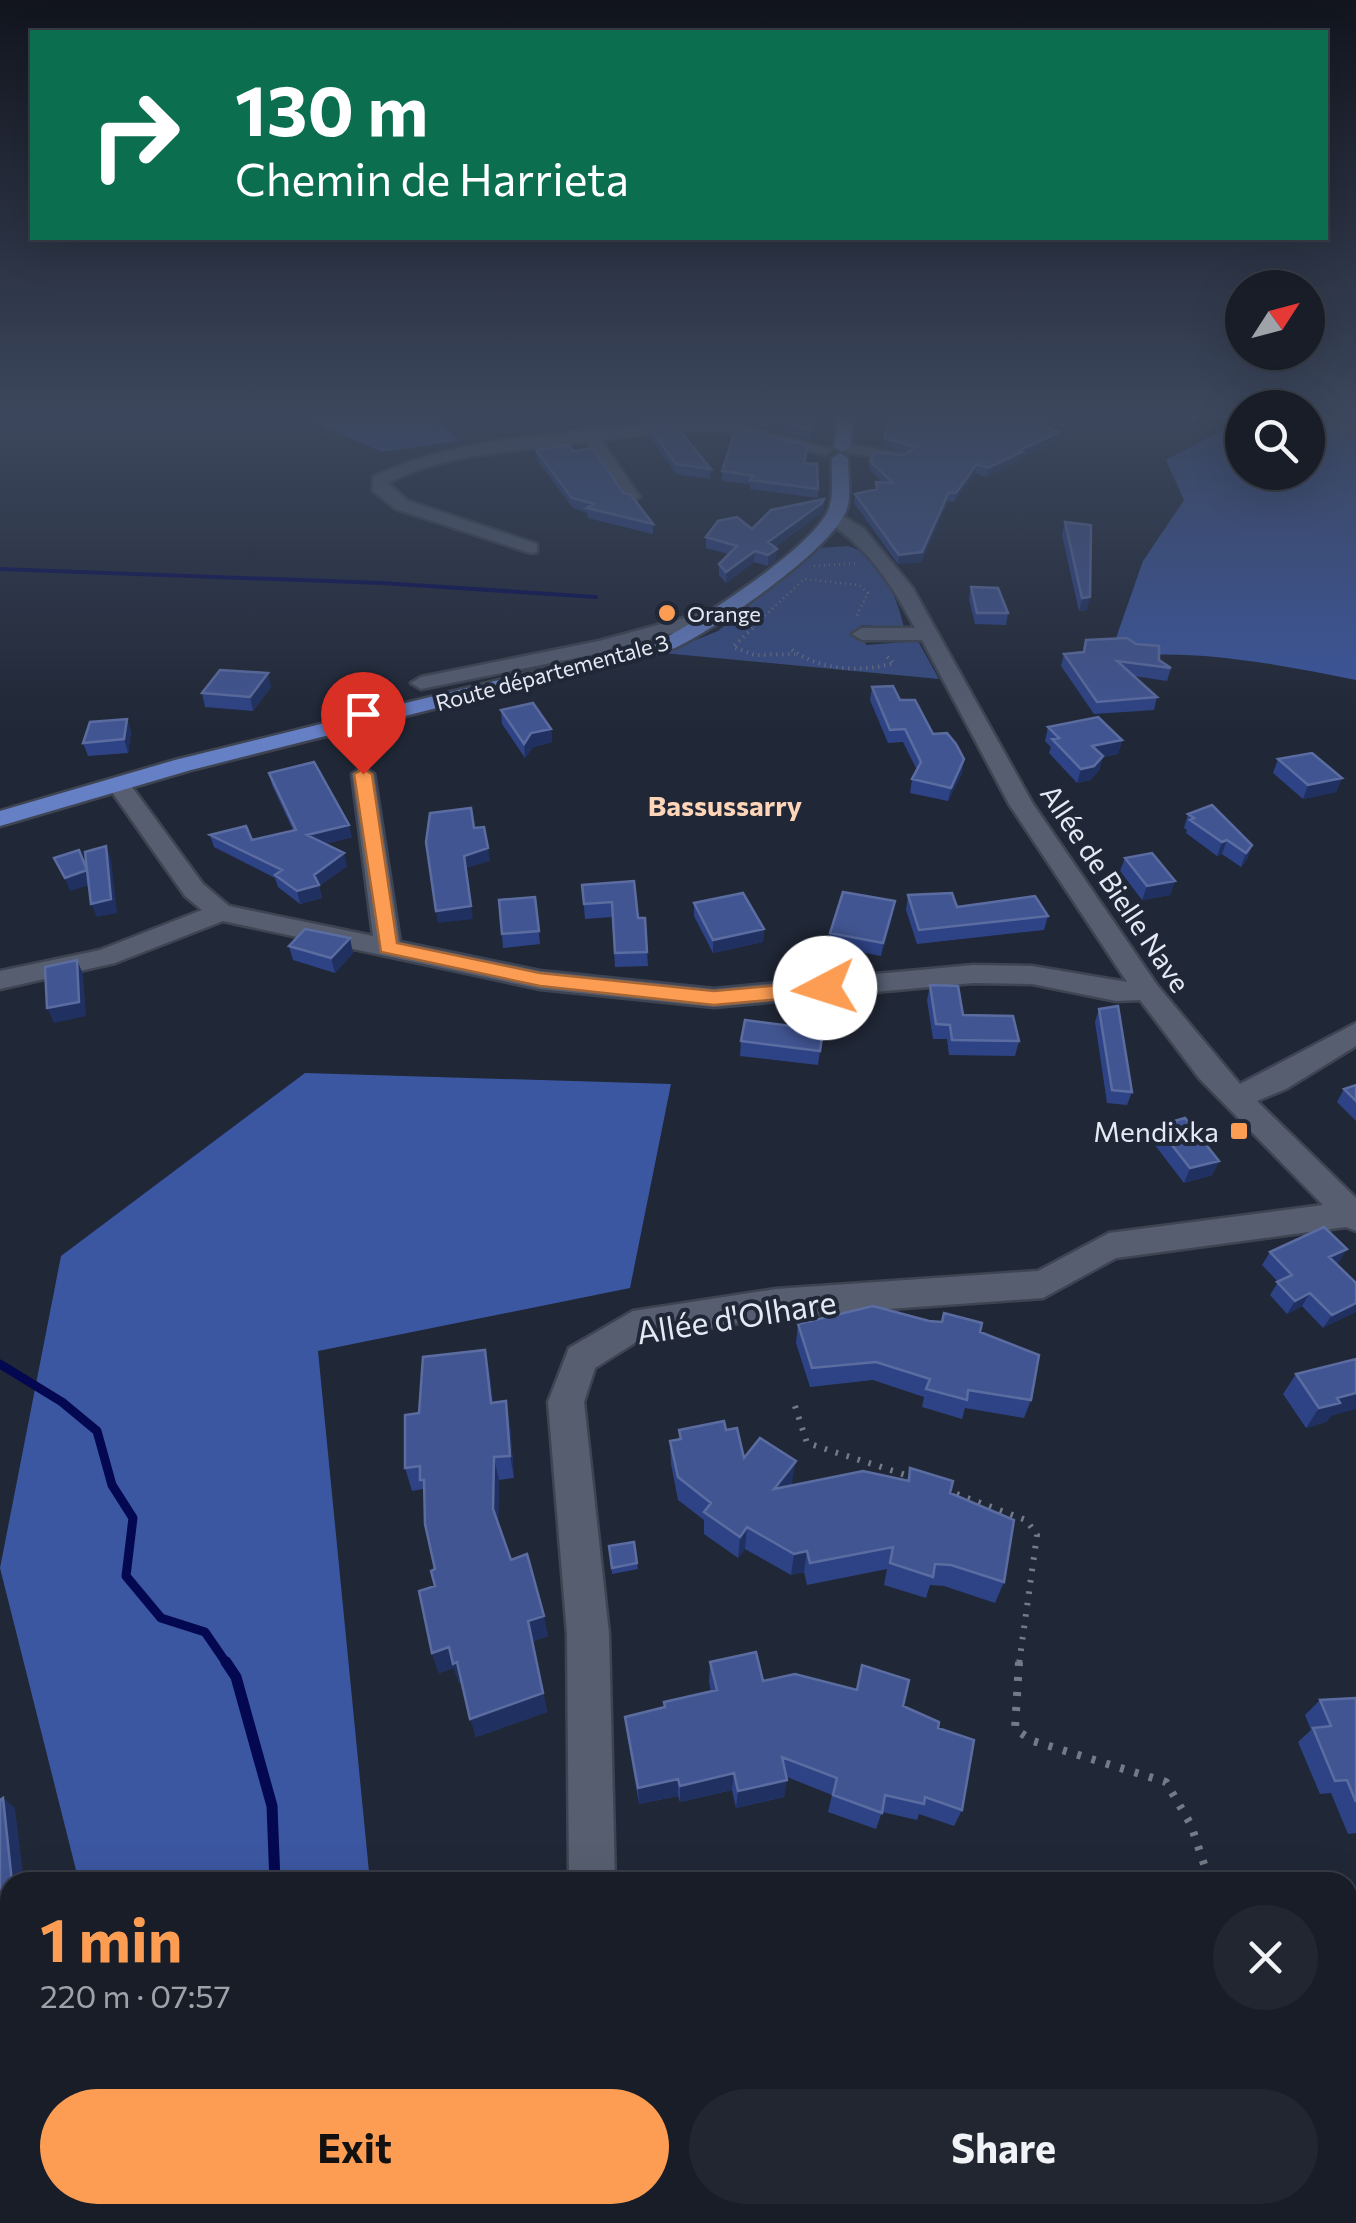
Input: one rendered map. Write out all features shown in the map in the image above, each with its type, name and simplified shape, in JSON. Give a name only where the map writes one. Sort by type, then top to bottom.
[{"type":"main road","name":"Route départementale 3","points":[[0,819],[183,764],[668,644],[724,613],[830,525]]},
{"type":"street","points":[[458,524],[531,548]]},
{"type":"street","name":"Allée de Bielle Nave","points":[[830,525],[876,555],[905,592],[1021,804],[1147,991],[1234,1098],[1354,1216]]},
{"type":"street","points":[[421,683],[601,646],[724,613]]},
{"type":"street","points":[[857,629],[925,634]]},
{"type":"street","points":[[363,774],[388,948]]},
{"type":"street","points":[[124,792],[194,890],[220,912],[540,980],[714,998],[973,974],[1032,975],[1116,992],[1147,991]]},
{"type":"street","points":[[0,980],[106,957],[220,912]]},
{"type":"street","points":[[1234,1098],[1276,1082],[1356,1033]]},
{"type":"street","name":"Allée d'Olhare","points":[[592,1872],[588,1634],[566,1402],[582,1359],[633,1326],[776,1303],[1043,1284],[1110,1246],[1354,1216]]},
{"type":"path","points":[[857,629],[868,593],[860,585],[804,579],[732,646],[755,654],[793,652],[847,666],[882,668],[894,662],[880,652]]},
{"type":"path","points":[[795,1406],[807,1443],[916,1478]]},
{"type":"path","points":[[933,1484],[1026,1520],[1038,1535],[1013,1677],[1015,1729],[1033,1741],[1166,1782],[1191,1825],[1207,1872]]},
{"type":"shaded area","points":[[1168,524],[1356,524],[1356,680],[1202,656],[1109,658],[1143,561]]},
{"type":"shaded area","points":[[848,546],[869,558],[886,579],[904,628],[861,625],[866,645],[918,641],[939,679],[663,653],[718,631],[819,548]]},
{"type":"shaded area","points":[[305,1073],[671,1084],[630,1288],[318,1351],[369,1872],[76,1872],[0,1568],[61,1256]]},
{"type":"building","points":[[716,524],[745,524],[752,529],[757,524],[793,524],[768,542],[777,549],[768,555],[755,551],[726,572],[719,564],[737,546],[706,537]]},
{"type":"building","points":[[876,524],[935,524],[922,552],[899,555]]},
{"type":"building","points":[[1065,524],[1091,525],[1090,597],[1082,598]]},
{"type":"building","points":[[971,587],[998,588],[1008,613],[977,613]]},
{"type":"building","points":[[1127,638],[1136,644],[1159,646],[1159,660],[1171,668],[1117,661],[1157,697],[1097,702],[1064,654],[1084,652],[1086,640]]},
{"type":"building","points":[[220,670],[268,673],[250,697],[202,693]]},
{"type":"building","points":[[893,686],[900,700],[915,700],[933,734],[947,733],[956,744],[964,759],[951,788],[912,779],[921,762],[905,729],[890,730],[872,687]]},
{"type":"building","points":[[533,703],[551,729],[531,733],[524,744],[501,710]]},
{"type":"building","points":[[1098,717],[1122,740],[1092,746],[1103,756],[1094,766],[1081,769],[1052,739],[1059,738],[1048,727]]},
{"type":"building","points":[[127,719],[124,739],[83,743],[90,722]]},
{"type":"building","points":[[1312,753],[1342,778],[1308,785],[1278,759]]},
{"type":"building","points":[[314,762],[349,825],[307,835],[344,853],[314,875],[319,885],[297,891],[275,875],[282,870],[210,835],[246,826],[252,840],[296,830],[269,773]]},
{"type":"building","points":[[1212,805],[1252,845],[1246,853],[1190,820],[1194,818],[1188,814]]},
{"type":"building","points":[[471,808],[474,828],[484,827],[488,848],[464,856],[471,906],[436,911],[426,842],[430,813]]},
{"type":"building","points":[[106,846],[111,899],[91,904],[85,852]]},
{"type":"building","points":[[79,850],[87,870],[65,878],[54,858]]},
{"type":"building","points":[[1152,853],[1175,881],[1147,886],[1125,858]]},
{"type":"building","points":[[634,881],[638,918],[645,918],[647,952],[615,953],[612,902],[584,904],[582,885]]},
{"type":"building","points":[[843,892],[895,901],[883,943],[830,933]]},
{"type":"building","points":[[743,893],[764,929],[713,940],[694,903]]},
{"type":"building","points":[[952,893],[957,907],[1035,896],[1048,916],[919,930],[908,895]]},
{"type":"building","points":[[535,897],[539,931],[502,934],[499,900]]},
{"type":"building","points":[[305,929],[350,938],[331,958],[289,946]]},
{"type":"building","points":[[77,960],[79,1002],[47,1008],[45,967]]},
{"type":"building","points":[[930,985],[958,986],[963,1015],[1013,1016],[1019,1041],[952,1040],[950,1025],[936,1024]]},
{"type":"building","points":[[1118,1006],[1132,1092],[1112,1090],[1099,1009]]},
{"type":"building","points":[[745,1020],[823,1030],[820,1051],[741,1041]]},
{"type":"building","points":[[1356,1085],[1356,1101],[1344,1089]]},
{"type":"building","points":[[1185,1118],[1219,1161],[1190,1168],[1157,1126]]},
{"type":"building","points":[[1324,1227],[1347,1249],[1329,1257],[1356,1283],[1356,1303],[1332,1315],[1310,1293],[1295,1301],[1277,1282],[1292,1275],[1270,1252]]},
{"type":"building","points":[[873,1306],[929,1321],[942,1322],[944,1313],[982,1323],[980,1332],[1039,1355],[1031,1400],[968,1390],[967,1400],[926,1389],[930,1379],[876,1362],[812,1368],[798,1324]]},
{"type":"building","points":[[485,1350],[491,1403],[506,1401],[510,1456],[494,1457],[493,1509],[511,1560],[527,1554],[544,1616],[528,1621],[543,1693],[470,1719],[457,1662],[453,1664],[449,1647],[432,1653],[419,1591],[435,1586],[431,1571],[435,1569],[425,1524],[420,1466],[405,1468],[405,1415],[419,1413],[423,1357]]},
{"type":"building","points":[[1356,1359],[1356,1393],[1337,1398],[1340,1403],[1319,1408],[1296,1374]]},
{"type":"building","points":[[724,1421],[726,1430],[737,1428],[744,1458],[760,1438],[796,1461],[774,1489],[863,1471],[909,1481],[910,1468],[953,1481],[950,1493],[1014,1520],[1004,1582],[951,1565],[935,1564],[933,1577],[890,1563],[893,1547],[810,1563],[807,1551],[794,1554],[747,1527],[740,1537],[704,1512],[711,1503],[678,1477],[670,1441],[681,1439],[679,1430]]},
{"type":"building","points":[[634,1542],[637,1563],[612,1568],[609,1546]]},
{"type":"building","points":[[756,1652],[763,1681],[795,1674],[857,1690],[862,1665],[909,1680],[903,1706],[939,1722],[938,1728],[974,1740],[962,1810],[925,1797],[924,1804],[885,1795],[882,1813],[833,1795],[837,1778],[782,1757],[787,1780],[738,1791],[734,1773],[680,1786],[678,1779],[638,1788],[625,1717],[665,1707],[664,1702],[717,1690],[710,1662]]},
{"type":"building","points":[[1356,1698],[1356,1802],[1347,1780],[1335,1781],[1313,1728],[1331,1726],[1320,1700]]},
{"type":"building","points":[[3,1798],[11,1872],[0,1872]]},
{"type":"waterway","points":[[0,569],[382,583],[596,597]]},
{"type":"waterway","points":[[0,1364],[62,1402],[97,1431],[112,1485],[133,1518],[126,1576],[161,1618],[205,1632],[227,1664]]},
{"type":"waterway","points":[[226,1662],[236,1677],[272,1806],[275,1872]]},
{"type":"place","name":"Orange","points":[[667,613]]},
{"type":"place","name":"Mendixka","points":[[1239,1131]]},
{"type":"district","name":"Bassussarry","points":[[725,805]]},
{"type":"route","points":[[363,774],[388,948],[540,980],[714,998],[825,988]]}]
